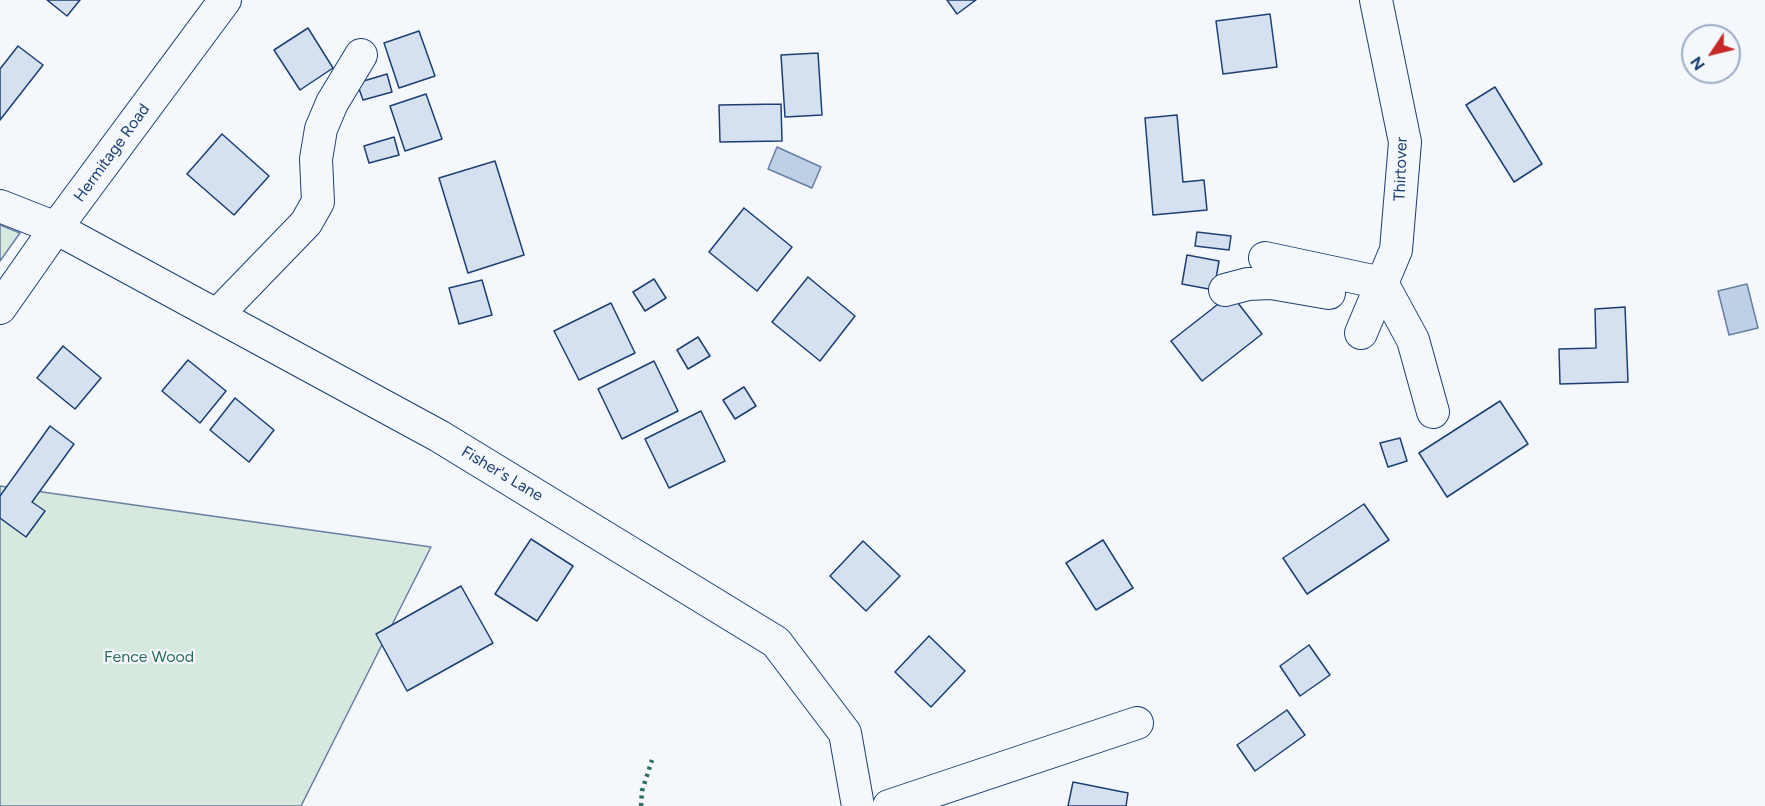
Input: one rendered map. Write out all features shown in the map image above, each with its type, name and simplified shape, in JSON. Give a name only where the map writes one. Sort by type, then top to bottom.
[{"type":"street","name":"Hermitage Road","points":[[0,308],[56,228],[225,0]]},
{"type":"street","name":"Thirtover","points":[[1360,333],[1396,250],[1406,142],[1376,0]]},
{"type":"street","points":[[217,315],[306,223],[318,202],[316,159],[321,129],[332,103],[361,55]]},
{"type":"street","name":"Fisher's Lane","points":[[0,206],[56,228],[439,436],[776,642],[845,733],[858,806]]},
{"type":"street","points":[[1265,258],[1378,293],[1413,340],[1433,412]]},
{"type":"street","points":[[1225,290],[1248,284],[1271,283],[1378,293]]},
{"type":"street","points":[[889,806],[1137,723]]},
{"type":"green space","points":[[0,225],[20,233],[0,261]]},
{"type":"green space","name":"Fence Wood","points":[[0,486],[431,547],[301,806],[0,806]]},
{"type":"water","points":[[777,147],[821,167],[812,188],[768,169]]},
{"type":"water","points":[[1747,284],[1758,328],[1729,335],[1718,291]]},
{"type":"building","points":[[47,0],[80,0],[67,16]]},
{"type":"building","points":[[947,0],[976,0],[957,14]]},
{"type":"building","points":[[1270,14],[1277,67],[1223,74],[1216,21]]},
{"type":"building","points":[[308,28],[333,68],[300,90],[274,50]]},
{"type":"building","points":[[419,31],[435,76],[399,88],[384,43]]},
{"type":"building","points":[[18,46],[43,65],[0,120],[0,69]]},
{"type":"building","points":[[818,53],[822,115],[785,117],[781,55]]},
{"type":"building","points":[[387,74],[392,92],[363,100],[357,83]]},
{"type":"building","points":[[1495,87],[1542,164],[1514,182],[1466,105]]},
{"type":"building","points":[[426,94],[442,139],[405,151],[390,106]]},
{"type":"building","points":[[781,104],[782,141],[720,142],[719,105]]},
{"type":"building","points":[[1177,115],[1183,182],[1204,180],[1207,210],[1153,215],[1145,118]]},
{"type":"building","points":[[222,134],[269,176],[234,215],[187,174]]},
{"type":"building","points":[[394,137],[399,155],[369,163],[364,146]]},
{"type":"building","points":[[495,161],[524,255],[468,273],[439,178]]},
{"type":"building","points":[[744,208],[792,247],[757,291],[709,252]]},
{"type":"building","points":[[1197,232],[1231,236],[1229,250],[1195,246]]},
{"type":"building","points":[[1187,255],[1219,261],[1214,290],[1182,284]]},
{"type":"building","points":[[808,277],[855,316],[820,361],[772,322]]},
{"type":"building","points":[[654,279],[666,298],[645,311],[633,292]]},
{"type":"building","points":[[482,280],[492,315],[459,324],[449,288]]},
{"type":"building","points":[[1231,294],[1262,334],[1202,381],[1171,341]]},
{"type":"building","points":[[611,303],[635,353],[579,380],[554,331]]},
{"type":"building","points":[[1625,307],[1628,382],[1560,384],[1559,349],[1596,348],[1595,309]]},
{"type":"building","points":[[698,337],[710,356],[688,369],[677,350]]},
{"type":"building","points":[[63,346],[101,378],[75,409],[37,378]]},
{"type":"building","points":[[188,360],[226,391],[200,423],[162,391]]},
{"type":"building","points":[[654,361],[678,411],[622,439],[598,389]]},
{"type":"building","points":[[744,387],[756,406],[735,419],[723,400]]},
{"type":"building","points":[[235,398],[274,430],[249,462],[210,430]]},
{"type":"building","points":[[1500,401],[1528,444],[1447,497],[1419,453]]},
{"type":"building","points":[[701,411],[725,461],[669,488],[645,439]]},
{"type":"building","points":[[50,426],[74,444],[32,502],[45,511],[26,537],[0,518],[0,496]]},
{"type":"building","points":[[1400,438],[1407,461],[1388,467],[1380,443]]},
{"type":"building","points":[[1364,504],[1389,540],[1307,594],[1283,558]]},
{"type":"building","points":[[531,539],[573,566],[537,621],[495,594]]},
{"type":"building","points":[[1103,540],[1133,588],[1096,610],[1066,563]]},
{"type":"building","points":[[863,541],[900,576],[866,611],[830,576]]},
{"type":"building","points":[[461,586],[493,643],[407,691],[376,634]]},
{"type":"building","points":[[929,636],[965,671],[931,707],[895,672]]},
{"type":"building","points":[[1309,645],[1330,675],[1300,696],[1280,666]]},
{"type":"building","points":[[1287,710],[1305,735],[1255,771],[1237,745]]},
{"type":"building","points":[[1073,782],[1128,793],[1126,806],[1068,806]]},
{"type":"hedge","points":[[641,806],[642,791],[652,760]]}]
